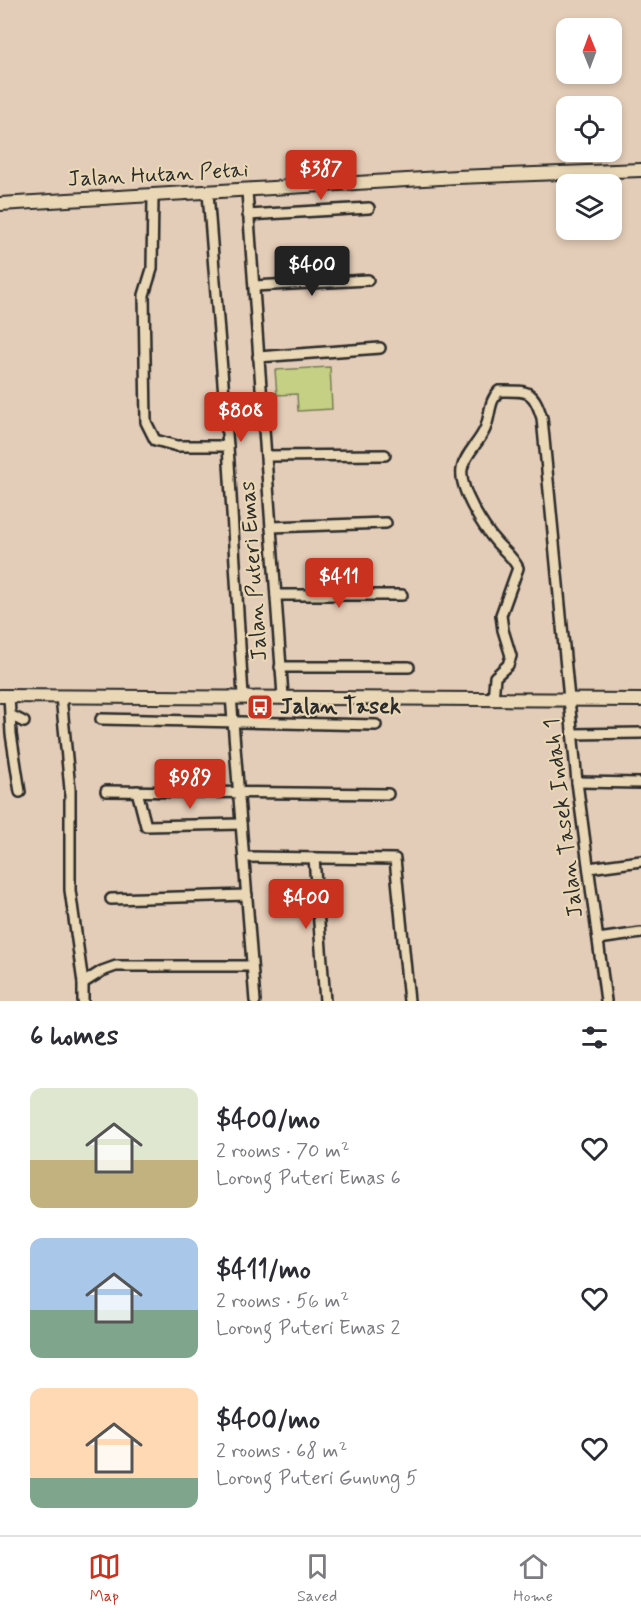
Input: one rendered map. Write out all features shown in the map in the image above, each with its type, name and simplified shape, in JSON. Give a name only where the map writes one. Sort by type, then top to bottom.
[{"type":"street","name":"Jalan Hutan Petai","points":[[0,204],[457,177],[641,170]]},
{"type":"street","name":"Jalan Puteri Emas","points":[[247,191],[283,696]]},
{"type":"street","points":[[208,193],[228,446],[237,696],[234,722],[255,1001]]},
{"type":"street","points":[[153,196],[152,269],[144,295],[146,422],[155,440],[177,446],[228,446]]},
{"type":"street","points":[[248,215],[369,208]]},
{"type":"street","points":[[254,286],[368,280]]},
{"type":"street","points":[[258,357],[380,348]]},
{"type":"street","name":"Jalan Tasek Indah 1","points":[[493,700],[495,677],[508,665],[511,656],[501,615],[518,567],[514,559],[496,542],[472,505],[463,482],[462,469],[485,428],[492,398],[499,391],[526,391],[536,398],[542,418],[577,782],[606,1001]]},
{"type":"street","points":[[266,456],[385,454]]},
{"type":"street","points":[[271,526],[386,523]]},
{"type":"street","points":[[276,595],[402,595]]},
{"type":"street","points":[[280,667],[409,667]]},
{"type":"street","points":[[20,792],[10,715],[5,696],[641,700]]},
{"type":"street","points":[[61,696],[70,789],[70,890],[83,983],[83,1001]]},
{"type":"street","points":[[10,715],[24,722]]},
{"type":"street","points":[[101,719],[376,725]]},
{"type":"street","points":[[572,734],[641,733]]},
{"type":"street","points":[[577,782],[641,783]]},
{"type":"street","points":[[106,791],[388,794]]},
{"type":"street","points":[[137,791],[146,826],[241,824]]},
{"type":"street","points":[[244,857],[395,859],[409,1001]]},
{"type":"street","points":[[314,858],[325,1001]]},
{"type":"street","points":[[589,867],[641,861]]},
{"type":"street","points":[[111,899],[247,895]]},
{"type":"street","points":[[598,939],[641,933]]},
{"type":"street","points":[[83,983],[102,971],[116,966],[252,966]]},
{"type":"green space","points":[[330,367],[332,409],[298,411],[297,394],[277,395],[275,370]]},
{"type":"place","name":"Jalan Tasek","points":[[260,707]]}]
